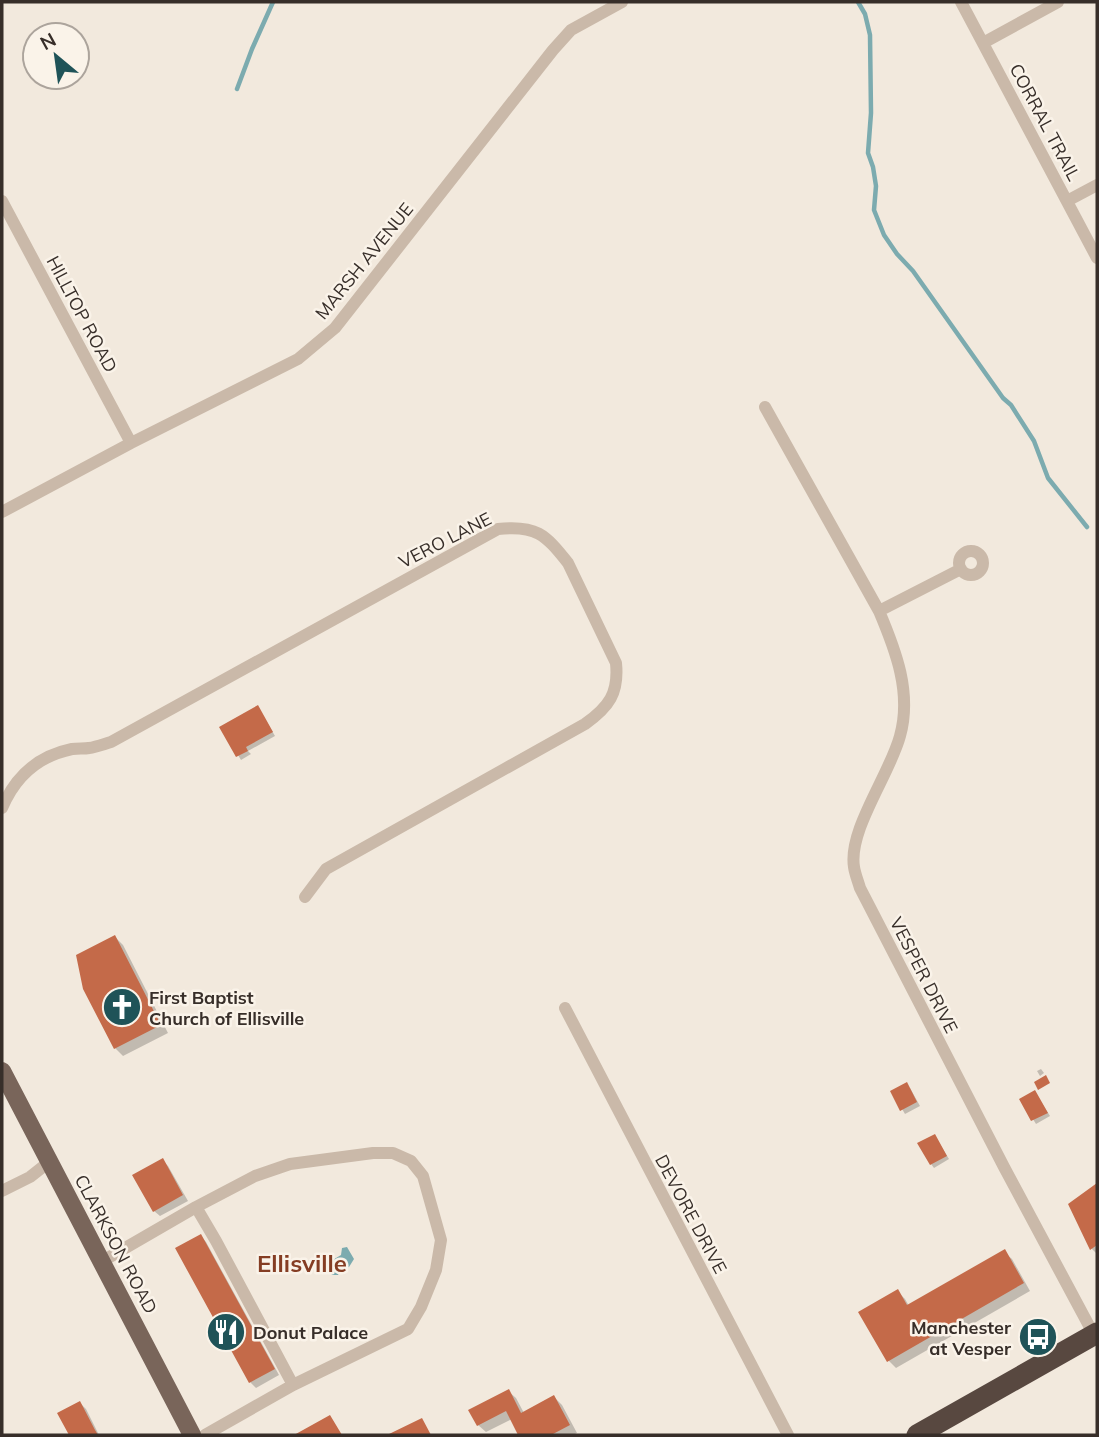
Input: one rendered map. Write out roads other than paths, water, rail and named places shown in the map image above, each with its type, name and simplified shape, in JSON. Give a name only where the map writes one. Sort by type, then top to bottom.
[{"type":"highway","points":[[917,1435],[1096,1334]]},
{"type":"main road","name":"CLARKSON ROAD","points":[[2,1071],[192,1435]]},
{"type":"street","name":"MARSH AVENUE","points":[[2,512],[298,359],[314,347],[335,328],[552,50],[571,30],[622,2]]},
{"type":"street","name":"CORRAL TRAIL","points":[[961,2],[1097,258]]},
{"type":"street","points":[[983,43],[1058,2]]},
{"type":"street","points":[[1067,201],[1097,185]]},
{"type":"street","name":"HILLTOP ROAD","points":[[2,201],[131,443]]},
{"type":"street","name":"VESPER DRIVE","points":[[765,407],[878,611],[893,643],[900,673],[904,696],[900,738],[856,838],[853,866],[860,888],[1004,1167],[1096,1334]]},
{"type":"street","name":"VERO LANE","points":[[2,808],[18,779],[47,757],[111,742],[498,529],[529,529],[543,536],[568,563],[616,663],[617,674],[612,699],[601,713],[585,724],[326,869],[305,897]]},
{"type":"street","points":[[878,611],[961,569]]},
{"type":"street","name":"DEVORE DRIVE","points":[[565,1008],[788,1435]]},
{"type":"street","points":[[101,1262],[196,1207],[255,1175],[274,1168],[373,1153],[393,1153],[411,1161],[423,1176],[442,1240],[436,1270],[421,1307],[408,1329],[293,1385],[205,1435]]},
{"type":"street","points":[[2,1191],[30,1177],[49,1162]]},
{"type":"street","points":[[196,1207],[293,1385]]},
{"type":"water","points":[[347,1247],[354,1259],[349,1267],[341,1269],[338,1275],[332,1275],[326,1264],[341,1255],[342,1248]]},
{"type":"waterway","points":[[237,89],[273,2]]},
{"type":"waterway","points":[[858,2],[865,14],[870,35],[871,113],[868,153],[876,186],[874,210],[884,235],[913,271],[1003,398],[1011,405],[1034,441],[1048,478],[1087,527]]},
{"type":"place","name":"First Baptist Church of Ellisville","points":[[122,1007]]},
{"type":"place","name":"Donut Palace","points":[[226,1332]]},
{"type":"place","name":"Manchester at Vesper","points":[[1038,1337]]},
{"type":"district","name":"Ellisville","points":[[302,1263]]}]
